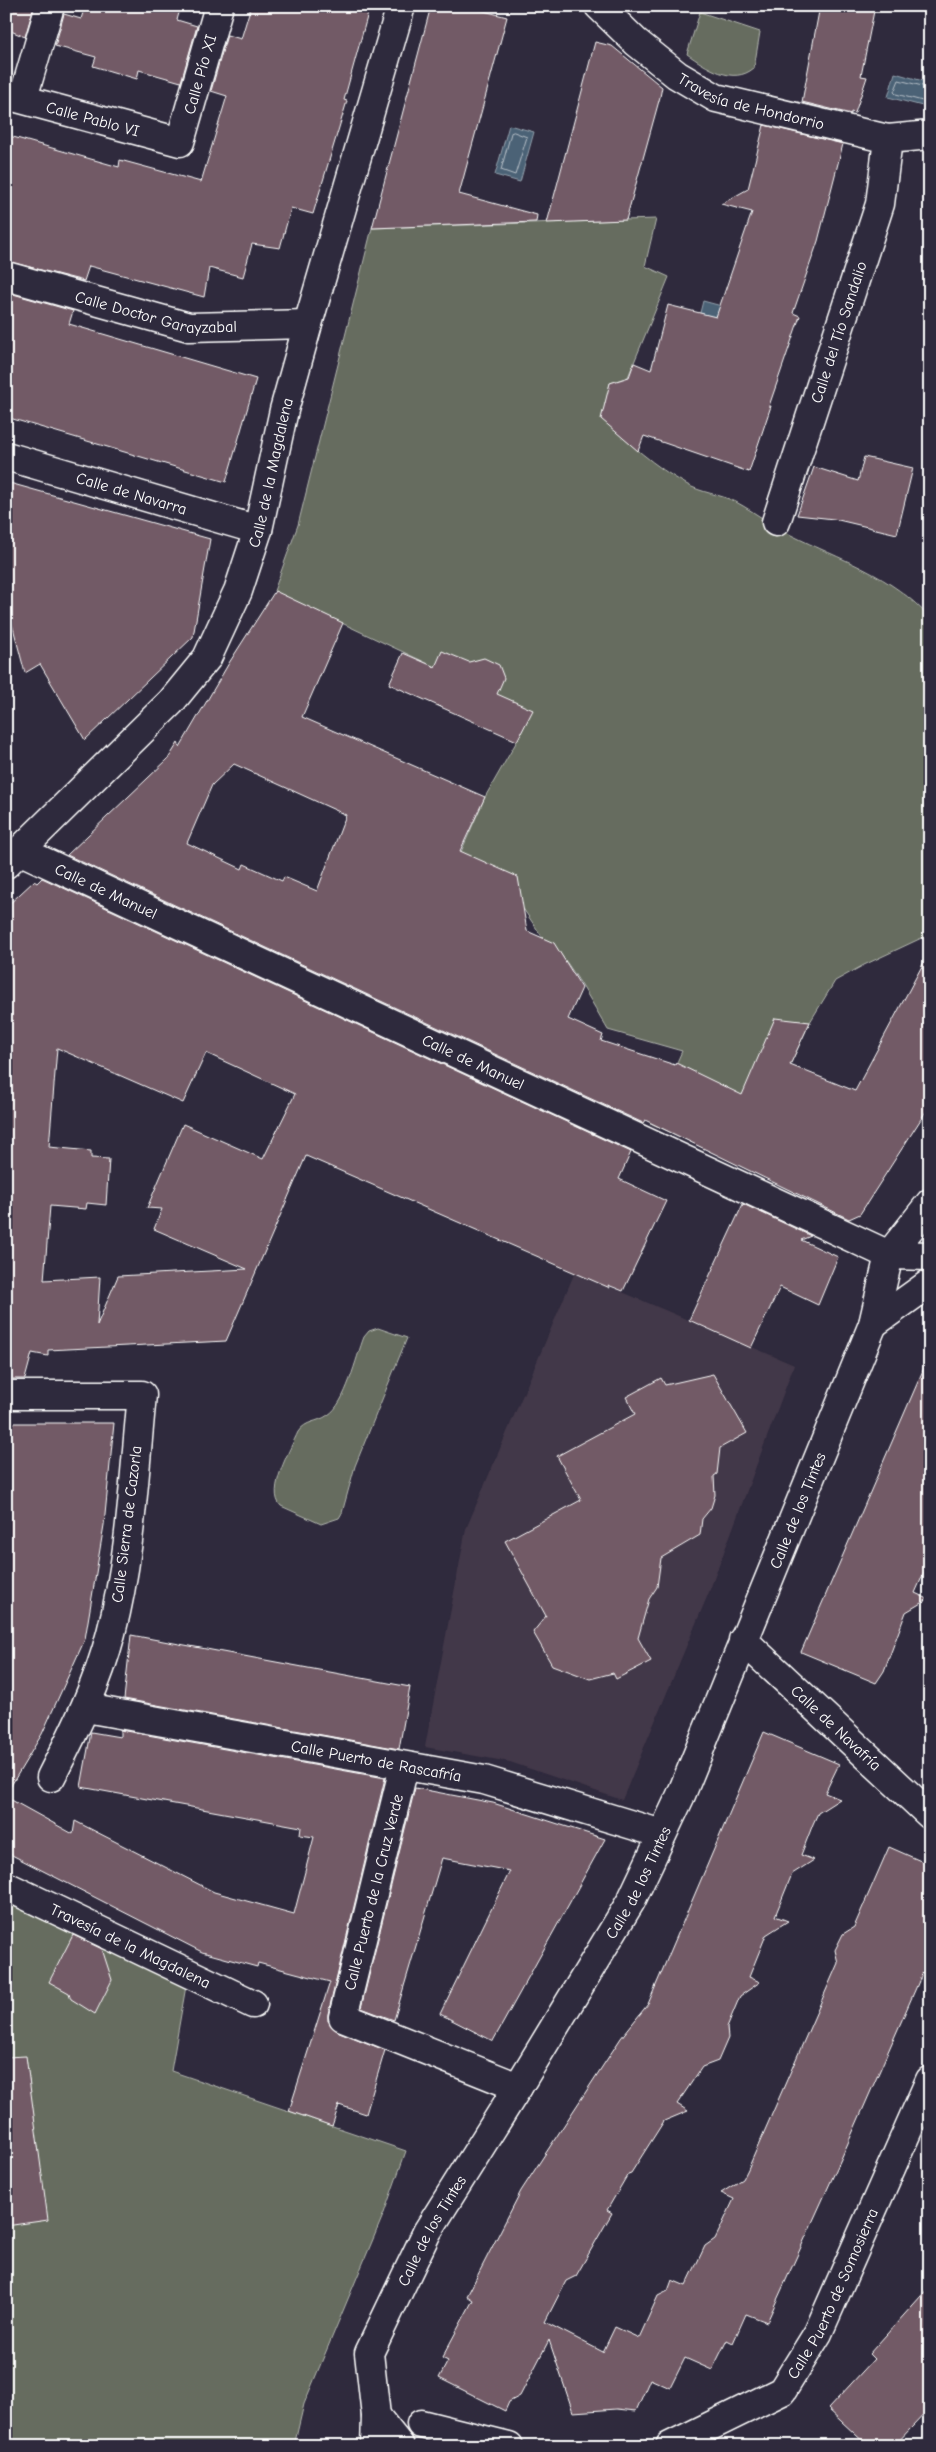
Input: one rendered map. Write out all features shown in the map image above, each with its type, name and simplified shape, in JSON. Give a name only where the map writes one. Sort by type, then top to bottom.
[{"type":"street","points":[[15,96],[50,6]]},
{"type":"street","name":"Calle Pío XI","points":[[180,142],[219,6]]},
{"type":"street","name":"Calle de la Magdalena","points":[[14,858],[170,702],[207,658],[238,590],[258,530],[284,410],[308,324],[401,6]]},
{"type":"street","name":"Travesía de Hondorrio","points":[[599,6],[636,42],[677,75],[716,98],[888,140],[930,135]]},
{"type":"street","name":"Calle Pablo VI","points":[[15,96],[180,142]]},
{"type":"street","name":"Calle del Tío Sandalio","points":[[776,522],[880,204],[888,140]]},
{"type":"street","name":"Calle Doctor Garayzabal","points":[[6,276],[189,327],[308,324]]},
{"type":"street","name":"Calle de Navarra","points":[[6,456],[258,530]]},
{"type":"street","name":"Calle de Manuel","points":[[14,858],[889,1254],[930,1256]]},
{"type":"street","name":"Calle de los Tintes","points":[[375,2446],[376,2416],[369,2353],[427,2232],[631,1901],[681,1795],[873,1324],[889,1254],[930,1202]]},
{"type":"street","points":[[873,1324],[930,1283]]},
{"type":"street","name":"Calle Sierra de Cazorla","points":[[6,1395],[142,1395],[126,1553],[111,1633],[86,1708],[51,1777]]},
{"type":"street","name":"Calle de Navafría","points":[[743,1640],[930,1815]]},
{"type":"street","name":"Calle Puerto de Rascafría","points":[[86,1708],[484,1780],[662,1834]]},
{"type":"street","name":"Calle Puerto de la Cruz Verde","points":[[404,1767],[343,2017],[518,2087]]},
{"type":"street","name":"Travesía de la Magdalena","points":[[6,1886],[253,2004]]},
{"type":"street","name":"Calle Puerto de Somosierra","points":[[670,2446],[782,2391],[818,2333],[930,2080]]},
{"type":"street","points":[[376,2416],[400,2446]]},
{"type":"street","points":[[421,2424],[509,2446]]},
{"type":"shaded area","points":[[575,1272],[794,1365],[709,1592],[622,1800],[510,1762],[425,1747],[466,1529]]},
{"type":"green space","points":[[700,12],[760,32],[754,68],[746,73],[729,75],[711,69],[687,54]]},
{"type":"green space","points":[[656,219],[645,266],[669,277],[628,377],[610,383],[602,419],[642,454],[686,484],[736,502],[784,531],[883,579],[915,603],[930,618],[930,934],[835,981],[810,1022],[790,1065],[786,1186],[650,1123],[682,1051],[608,1030],[569,965],[551,943],[543,938],[522,907],[461,852],[485,797],[517,741],[435,667],[274,591],[298,525],[372,228]]},
{"type":"green space","points":[[378,1328],[407,1338],[355,1466],[342,1513],[339,1518],[321,1524],[281,1506],[277,1499],[276,1491],[281,1470],[301,1428],[308,1423],[324,1418],[340,1401],[350,1379],[364,1337],[369,1331]]},
{"type":"green space","points":[[6,1903],[186,1986],[171,2071],[406,2151],[384,2213],[304,2404],[294,2446],[6,2446]]},
{"type":"water","points":[[895,73],[930,83],[930,108],[888,97]]},
{"type":"water","points":[[509,125],[534,132],[520,182],[495,175]]},
{"type":"water","points":[[703,301],[729,308],[691,348]]},
{"type":"building","points":[[6,6],[34,6],[25,37],[6,29]]},
{"type":"building","points":[[85,6],[181,6],[177,20],[197,26],[181,82],[139,70],[137,79],[93,66],[96,57],[55,46],[64,14],[81,19]]},
{"type":"building","points":[[251,6],[370,6],[344,100],[347,101],[313,214],[291,208],[280,248],[252,244],[243,277],[209,268],[204,297],[89,266],[84,281],[6,261],[6,135],[119,167],[120,160],[201,182],[227,96],[211,91],[227,35],[241,39]]},
{"type":"building","points":[[431,6],[465,6],[507,17],[459,194],[537,215],[536,222],[372,228]]},
{"type":"building","points":[[820,6],[875,6],[861,76],[867,77],[855,113],[851,112],[851,114],[802,102]]},
{"type":"building","points":[[595,42],[612,46],[662,87],[660,97],[626,220],[547,223]]},
{"type":"building","points":[[764,125],[843,144],[818,241],[793,313],[800,316],[749,472],[644,436],[638,451],[601,419],[610,383],[629,377],[634,363],[651,370],[668,305],[716,317],[752,212],[721,204],[748,189]]},
{"type":"building","points":[[6,292],[73,311],[69,324],[256,379],[226,482],[6,417]]},
{"type":"building","points":[[864,457],[913,468],[897,534],[834,519],[797,515],[814,467],[858,481]]},
{"type":"building","points":[[6,482],[210,539],[193,637],[85,740],[40,664],[25,673],[6,601]]},
{"type":"building","points":[[275,591],[343,623],[302,717],[485,797],[460,851],[518,877],[527,931],[554,943],[582,988],[568,1019],[603,1035],[601,1041],[675,1065],[676,1063],[742,1095],[775,1018],[810,1022],[790,1065],[855,1091],[930,951],[930,1105],[860,1214],[849,1219],[645,1120],[643,1123],[67,855],[168,759],[178,743],[180,747],[229,663]],"holes":[[[234,764],[346,815],[317,891],[284,877],[282,881],[244,864],[242,869],[187,843],[212,785]]]},
{"type":"building","points":[[442,651],[469,662],[484,658],[499,665],[504,678],[497,694],[533,710],[517,741],[389,684],[403,653],[435,667]]},
{"type":"building","points":[[42,878],[631,1152],[619,1179],[666,1201],[623,1291],[608,1285],[610,1288],[306,1156],[226,1341],[48,1350],[48,1356],[32,1353],[25,1379],[6,1379],[6,907],[34,881],[37,883]],"holes":[[[57,1048],[183,1103],[206,1053],[295,1094],[263,1159],[183,1124],[147,1208],[162,1209],[154,1229],[247,1269],[118,1276],[97,1325],[100,1277],[44,1280],[50,1206],[86,1209],[87,1203],[106,1205],[109,1159],[91,1158],[91,1151],[49,1147]]]},
{"type":"building","points":[[743,1204],[811,1236],[801,1240],[838,1257],[818,1305],[780,1287],[751,1348],[689,1320]]},
{"type":"building","points":[[930,1354],[930,1559],[915,1593],[928,1599],[906,1612],[884,1671],[876,1683],[801,1652]]},
{"type":"building","points":[[713,1374],[747,1433],[720,1448],[717,1474],[714,1476],[715,1495],[711,1508],[702,1519],[700,1535],[661,1558],[657,1587],[649,1599],[638,1638],[651,1661],[616,1679],[613,1673],[590,1679],[552,1665],[533,1632],[546,1616],[505,1541],[581,1500],[557,1456],[635,1414],[626,1397],[661,1378],[665,1385]]},
{"type":"building","points":[[6,1423],[114,1423],[104,1525],[85,1639],[42,1734],[6,1794]]},
{"type":"building","points":[[131,1635],[410,1687],[399,1749],[124,1699]]},
{"type":"building","points":[[120,1730],[385,1778],[328,2014],[328,2021],[337,2031],[385,2050],[366,2114],[339,2105],[332,2126],[289,2111],[330,1982],[258,1963],[257,1967],[202,1952],[6,1852],[6,1797],[73,1834],[75,1821],[214,1892],[294,1914],[314,1837],[300,1835],[301,1827],[81,1787],[91,1732],[120,1737]]},
{"type":"building","points":[[764,1732],[839,1764],[825,1793],[840,1799],[818,1813],[801,1855],[814,1860],[792,1874],[775,1916],[788,1921],[766,1935],[749,1977],[760,1982],[740,1996],[727,2027],[728,2038],[718,2061],[702,2067],[677,2104],[688,2111],[664,2121],[631,2173],[628,2174],[607,2210],[612,2213],[576,2276],[566,2281],[545,2322],[603,2352],[615,2327],[639,2338],[658,2296],[668,2291],[672,2280],[686,2286],[705,2246],[715,2239],[734,2199],[721,2193],[743,2179],[748,2169],[838,1963],[835,1950],[843,1934],[854,1927],[889,1847],[930,1865],[930,1956],[767,2322],[746,2314],[733,2343],[727,2340],[712,2370],[685,2358],[670,2388],[650,2379],[636,2411],[617,2409],[573,2412],[549,2340],[520,2396],[509,2402],[505,2411],[439,2378],[448,2361],[442,2358],[473,2300],[467,2296],[521,2191],[621,2038],[648,2004]]},
{"type":"building","points":[[415,1788],[493,1803],[605,1839],[493,2041],[440,2014],[510,1871],[442,1858],[394,2020],[361,2008]]},
{"type":"building","points":[[73,1935],[102,1949],[112,1980],[95,2014],[71,1999],[69,1993],[49,1982]]},
{"type":"building","points":[[26,2056],[48,2220],[6,2226],[6,2057]]},
{"type":"building","points":[[930,2286],[930,2408],[894,2446],[868,2446],[828,2409],[874,2359],[869,2354]]}]
